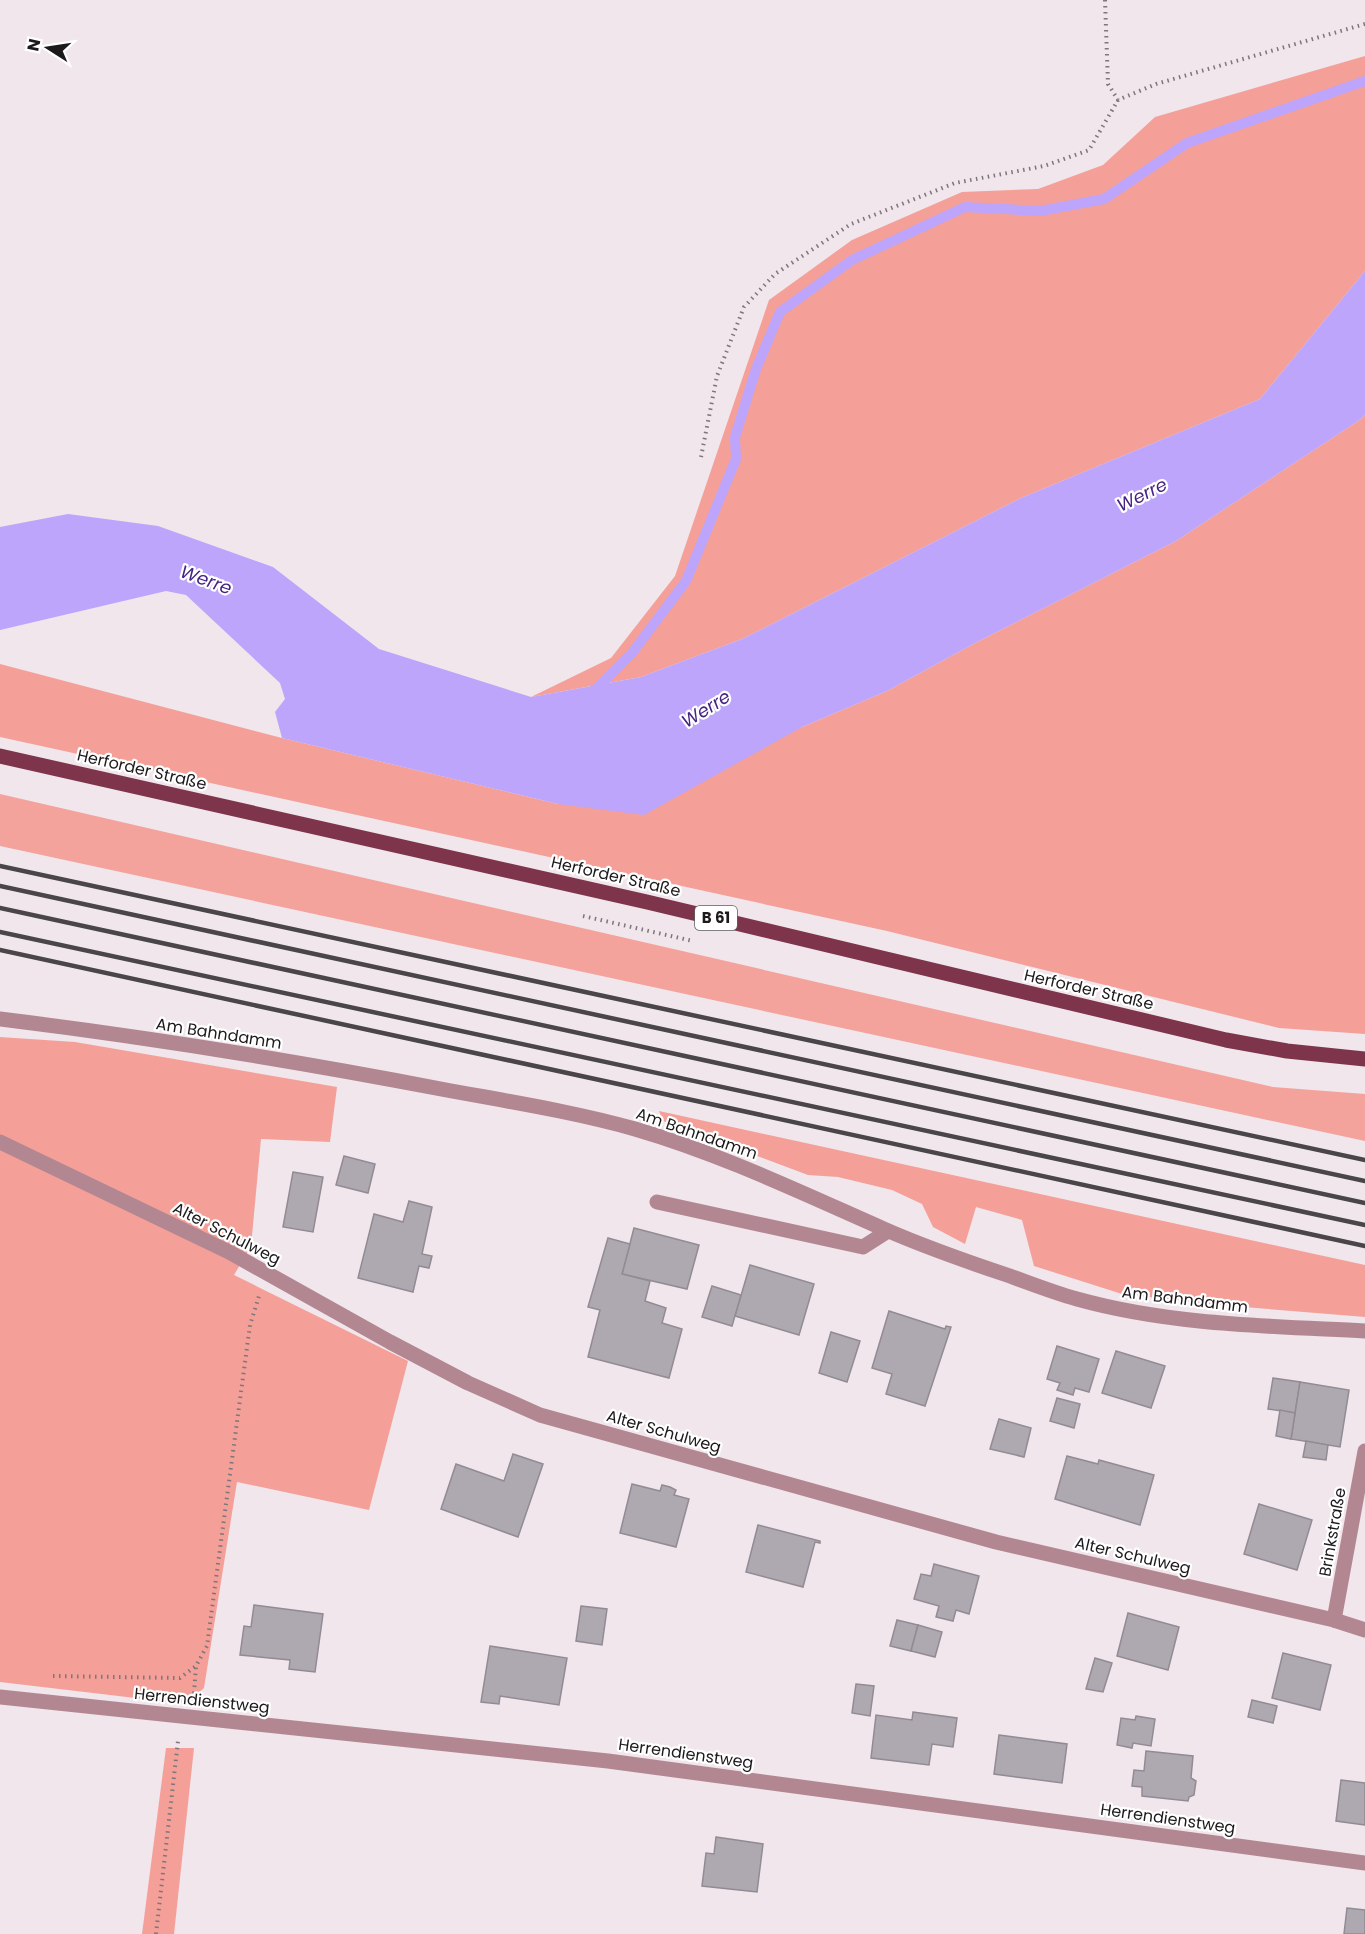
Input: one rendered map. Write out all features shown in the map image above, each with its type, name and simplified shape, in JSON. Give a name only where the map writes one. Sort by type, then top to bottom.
[{"type":"main road","name":"Herforder Straße","points":[[0,756],[647,902],[1226,1040],[1287,1051],[1365,1059]]},
{"type":"street","name":"Am Bahndamm","points":[[0,1020],[68,1027],[341,1070],[631,1128],[671,1140],[776,1180],[888,1231],[1054,1292],[1127,1312],[1221,1323],[1365,1331]]},
{"type":"street","name":"Alter Schulweg","points":[[0,1142],[229,1252],[468,1383],[540,1415],[996,1542],[1334,1620],[1365,1630]]},
{"type":"street","points":[[657,1202],[863,1247],[888,1231]]},
{"type":"street","name":"Brinkstraße","points":[[1334,1620],[1365,1451]]},
{"type":"street","name":"Herrendienstweg","points":[[0,1697],[608,1761],[1365,1863]]},
{"type":"path","points":[[1105,0],[1108,84],[1118,100]]},
{"type":"path","points":[[701,457],[717,376],[744,307],[775,274],[851,224],[954,183],[1044,166],[1089,150],[1118,100],[1156,84],[1365,24]]},
{"type":"path","points":[[41,1675],[180,1678],[195,1666],[207,1646],[250,1324],[267,1273]]},
{"type":"path","points":[[156,1934],[181,1716]]},
{"type":"shaded area","points":[[1365,56],[1365,271],[1260,399],[1021,498],[742,639],[641,677],[531,697],[611,658],[675,576],[769,300],[852,240],[962,192],[1038,189],[1103,165],[1155,117]]},
{"type":"shaded area","points":[[1365,415],[1365,1034],[1279,1028],[887,931],[0,737],[0,664],[282,738],[558,804],[802,727],[887,691],[975,643],[1176,541]]},
{"type":"shaded area","points":[[0,794],[1273,1087],[1365,1094],[1365,1141],[0,846]]},
{"type":"shaded area","points":[[0,1037],[75,1042],[337,1087],[330,1142],[261,1139],[251,1246],[234,1275],[408,1361],[369,1510],[237,1482],[204,1688],[186,1704],[0,1682]]},
{"type":"shaded area","points":[[659,1111],[1365,1265],[1365,1317],[1219,1305],[1122,1294],[1034,1266],[1022,1220],[976,1207],[965,1244],[933,1227],[922,1204],[892,1190],[838,1177],[808,1175],[663,1121]]},
{"type":"shaded area","points":[[166,1748],[194,1748],[174,1934],[142,1934]]},
{"type":"water","name":"Werre","points":[[1365,271],[1365,415],[1361,419],[1176,541],[975,643],[887,691],[802,727],[644,815],[558,804],[282,738],[275,712],[285,699],[280,683],[186,595],[166,591],[0,630],[0,527],[68,514],[158,526],[273,567],[379,649],[531,697],[641,677],[742,639],[1021,498],[1260,399]]},
{"type":"building","points":[[344,1156],[375,1164],[368,1193],[336,1185]]},
{"type":"building","points":[[293,1172],[323,1177],[313,1232],[283,1227]]},
{"type":"building","points":[[409,1201],[432,1207],[422,1254],[432,1256],[429,1268],[419,1266],[413,1292],[358,1278],[374,1214],[403,1222]]},
{"type":"building","points":[[634,1228],[699,1245],[687,1289],[622,1274]]},
{"type":"building","points":[[608,1238],[630,1244],[622,1274],[650,1281],[645,1301],[666,1308],[662,1323],[682,1329],[669,1378],[588,1357],[600,1310],[588,1307]]},
{"type":"building","points":[[750,1265],[814,1284],[799,1335],[735,1316]]},
{"type":"building","points":[[712,1286],[741,1295],[732,1326],[702,1317]]},
{"type":"building","points":[[889,1311],[945,1329],[946,1326],[951,1327],[925,1406],[886,1394],[892,1374],[872,1368]]},
{"type":"building","points":[[831,1332],[860,1341],[847,1382],[819,1373]]},
{"type":"building","points":[[1057,1346],[1099,1359],[1089,1392],[1075,1388],[1073,1395],[1057,1390],[1060,1383],[1047,1379]]},
{"type":"building","points":[[1116,1351],[1165,1366],[1151,1408],[1102,1393]]},
{"type":"building","points":[[1273,1378],[1300,1382],[1295,1413],[1268,1409]]},
{"type":"building","points":[[1300,1382],[1349,1390],[1340,1447],[1291,1439]]},
{"type":"building","points":[[1057,1398],[1080,1404],[1074,1428],[1050,1421]]},
{"type":"building","points":[[1280,1410],[1295,1413],[1291,1439],[1276,1436]]},
{"type":"building","points":[[999,1419],[1031,1428],[1024,1457],[990,1449]]},
{"type":"building","points":[[1306,1441],[1328,1445],[1326,1460],[1303,1457]]},
{"type":"building","points":[[513,1454],[543,1464],[518,1537],[441,1509],[456,1464],[504,1481]]},
{"type":"building","points":[[1067,1456],[1098,1464],[1099,1460],[1154,1475],[1140,1525],[1055,1499]]},
{"type":"building","points":[[632,1484],[660,1491],[662,1485],[670,1487],[676,1490],[674,1495],[689,1499],[676,1547],[620,1533]]},
{"type":"building","points":[[1259,1504],[1312,1520],[1297,1570],[1244,1554]]},
{"type":"building","points":[[758,1525],[820,1541],[820,1543],[815,1542],[803,1587],[746,1572]]},
{"type":"building","points":[[934,1564],[979,1576],[969,1614],[956,1610],[953,1621],[936,1617],[939,1606],[914,1599],[921,1574],[931,1576]]},
{"type":"building","points":[[254,1605],[323,1614],[315,1672],[289,1669],[290,1660],[240,1655],[244,1626],[251,1627]]},
{"type":"building","points":[[581,1606],[607,1609],[602,1645],[576,1641]]},
{"type":"building","points":[[1128,1613],[1179,1627],[1168,1670],[1117,1656]]},
{"type":"building","points":[[897,1620],[918,1625],[911,1651],[890,1646]]},
{"type":"building","points":[[918,1625],[942,1632],[935,1657],[911,1651]]},
{"type":"building","points":[[490,1646],[567,1658],[559,1705],[500,1696],[499,1704],[481,1702]]},
{"type":"building","points":[[1283,1653],[1331,1665],[1320,1710],[1272,1698]]},
{"type":"building","points":[[1095,1658],[1112,1663],[1103,1692],[1086,1689]]},
{"type":"building","points":[[856,1684],[874,1686],[870,1716],[852,1713]]},
{"type":"building","points":[[1252,1700],[1277,1706],[1273,1723],[1248,1717]]},
{"type":"building","points":[[913,1712],[957,1718],[953,1747],[932,1744],[929,1765],[871,1758],[876,1715],[912,1720]]},
{"type":"building","points":[[1136,1716],[1155,1719],[1151,1746],[1133,1743],[1132,1748],[1117,1745],[1121,1718],[1135,1720]]},
{"type":"building","points":[[999,1735],[1067,1744],[1062,1783],[994,1774]]},
{"type":"building","points":[[1146,1751],[1193,1756],[1191,1778],[1196,1781],[1194,1795],[1189,1797],[1188,1801],[1142,1796],[1142,1787],[1132,1786],[1134,1770],[1144,1771]]},
{"type":"building","points":[[1341,1780],[1365,1783],[1365,1825],[1336,1821]]},
{"type":"building","points":[[716,1837],[763,1844],[757,1892],[702,1886],[706,1853],[714,1854]]},
{"type":"building","points":[[1347,1908],[1365,1910],[1365,1934],[1344,1934]]},
{"type":"waterway","points":[[591,694],[632,653],[686,581],[736,459],[735,437],[756,369],[780,312],[852,260],[965,207],[1040,211],[1104,199],[1187,143],[1365,81]]},
{"type":"railway","points":[[0,866],[1365,1160]]},
{"type":"railway","points":[[0,886],[1365,1181]]},
{"type":"railway","points":[[0,908],[1365,1203]]},
{"type":"railway","points":[[0,932],[1365,1225]]},
{"type":"railway","points":[[0,950],[1365,1246]]}]
